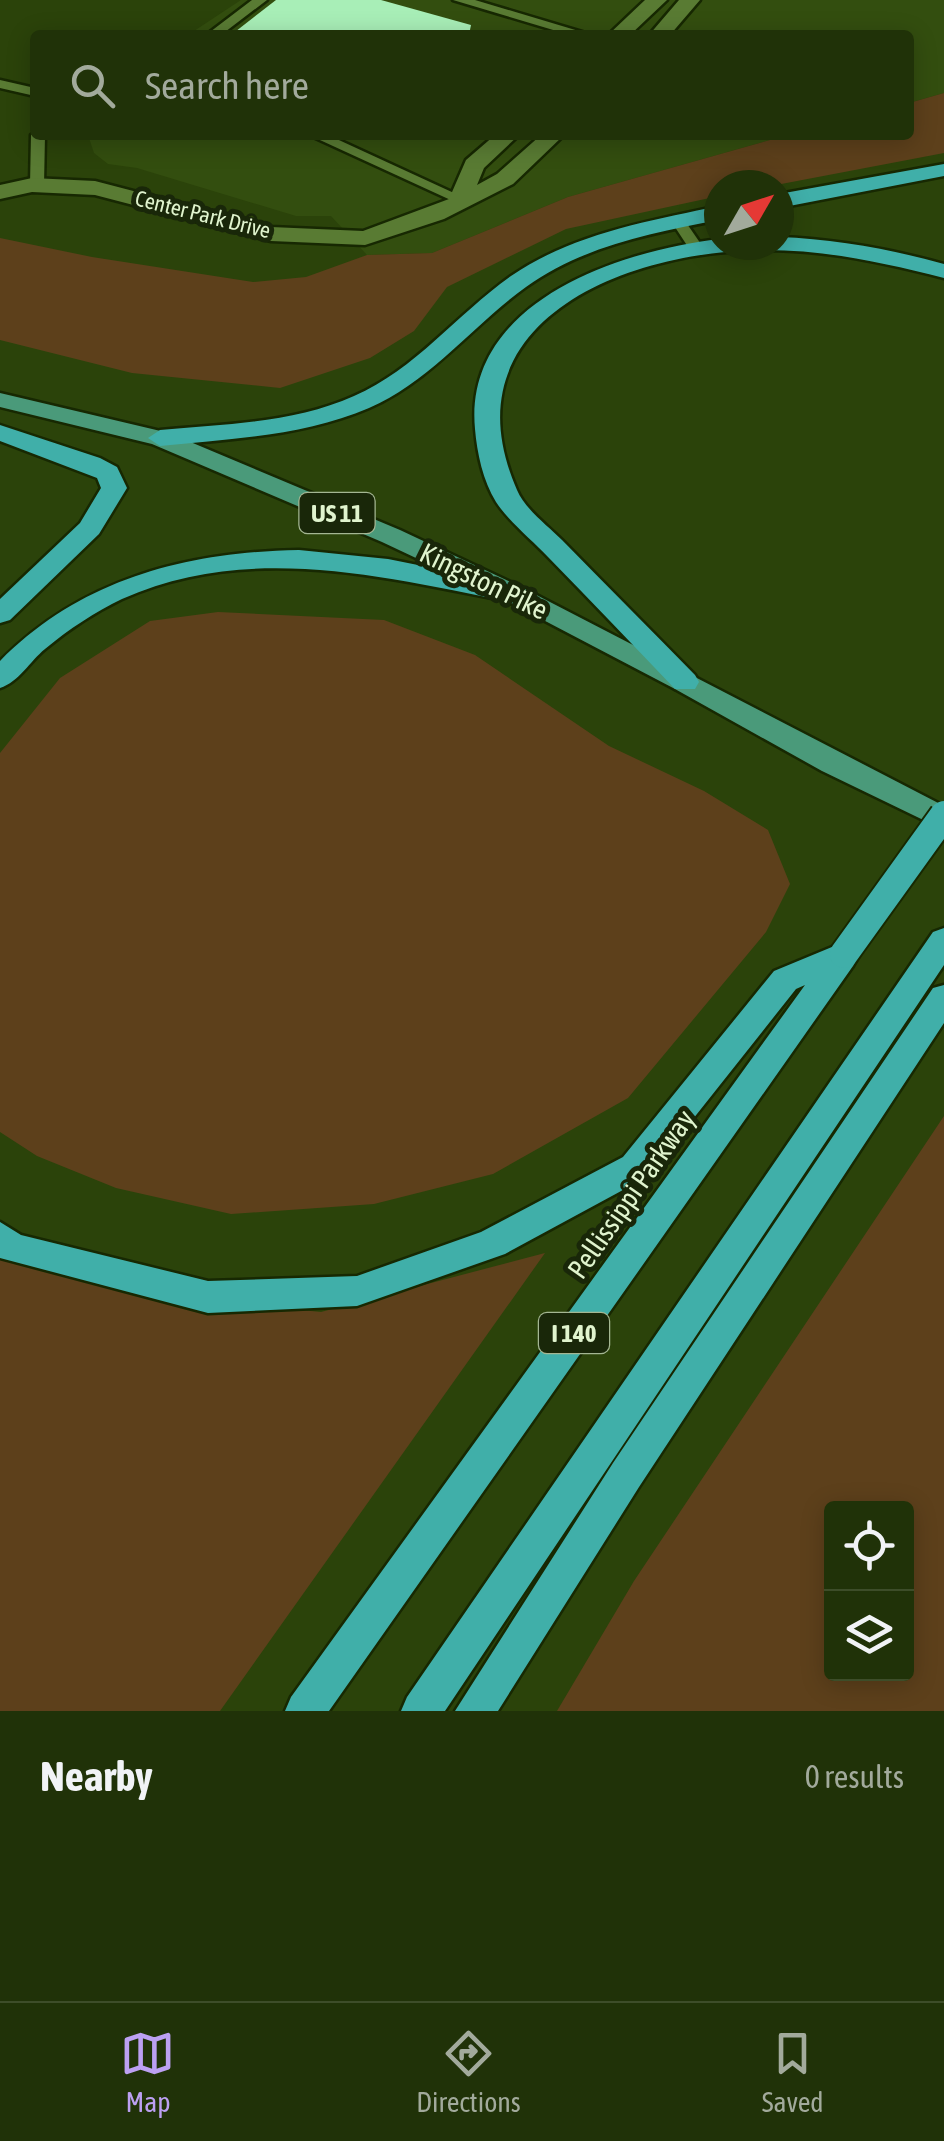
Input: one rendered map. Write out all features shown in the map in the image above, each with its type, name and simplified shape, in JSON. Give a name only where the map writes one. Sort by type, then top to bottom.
[{"type":"highway","points":[[794,197],[944,170]]},
{"type":"highway","points":[[160,438],[254,429],[320,417],[354,404],[390,387],[522,279],[625,234],[704,216]]},
{"type":"highway","points":[[685,682],[507,499],[489,463],[485,432],[490,374],[510,340],[566,294],[659,256],[764,245],[838,248],[944,271]]},
{"type":"highway","points":[[0,433],[92,464],[108,473],[114,488],[90,528],[0,614]]},
{"type":"highway","points":[[0,678],[12,663],[90,601],[178,568],[265,558],[347,562],[512,593]]},
{"type":"highway","name":"Pellissippi Parkway","points":[[305,1711],[944,817]]},
{"type":"highway","points":[[475,1711],[928,992],[944,940]]},
{"type":"highway","points":[[0,1237],[10,1247],[208,1297],[357,1291],[493,1243],[635,1167],[785,980],[844,954]]},
{"type":"highway","points":[[420,1711],[928,992]]},
{"type":"main road","name":"Kingston Pike","points":[[0,392],[12,403],[160,438],[373,528],[512,593],[685,682],[832,764],[944,817]]},
{"type":"street","points":[[624,30],[657,0]]},
{"type":"street","points":[[663,30],[690,0]]},
{"type":"street","points":[[460,199],[474,165],[502,140]]},
{"type":"street","name":"Center Park Drive","points":[[0,192],[37,186],[130,195],[270,234],[366,238],[436,214],[505,179],[548,140]]},
{"type":"lane","points":[[219,30],[260,0]]},
{"type":"lane","points":[[460,0],[567,30]]},
{"type":"lane","points":[[0,84],[30,91]]},
{"type":"lane","points":[[37,186],[38,140]]},
{"type":"lane","points":[[327,140],[460,199]]},
{"type":"lane","points":[[678,222],[697,250]]},
{"type":"shaded area","points":[[241,0],[944,0],[944,93],[914,102],[914,30],[196,30]]},
{"type":"shaded area","points":[[944,93],[944,153],[794,182],[794,170],[704,170],[704,199],[566,229],[447,287],[414,331],[370,358],[280,388],[132,373],[0,340],[0,238],[253,282],[306,277],[367,255],[432,253],[568,197],[770,140],[914,140],[914,102]]},
{"type":"shaded area","points":[[90,140],[770,140],[568,197],[432,253],[367,255],[331,216],[296,216],[137,168],[108,164],[94,153]]},
{"type":"shaded area","points":[[218,612],[384,620],[475,655],[609,746],[704,791],[768,830],[790,884],[766,932],[628,1098],[493,1174],[374,1204],[231,1214],[116,1188],[37,1156],[0,1132],[0,753],[60,678],[150,621]]},
{"type":"shaded area","points":[[944,1116],[944,1711],[557,1711],[634,1581]]},
{"type":"shaded area","points":[[0,1240],[141,1294],[321,1312],[545,1253],[220,1711],[0,1711]]},
{"type":"building","points":[[276,0],[381,0],[471,25],[470,30],[237,30]]}]
